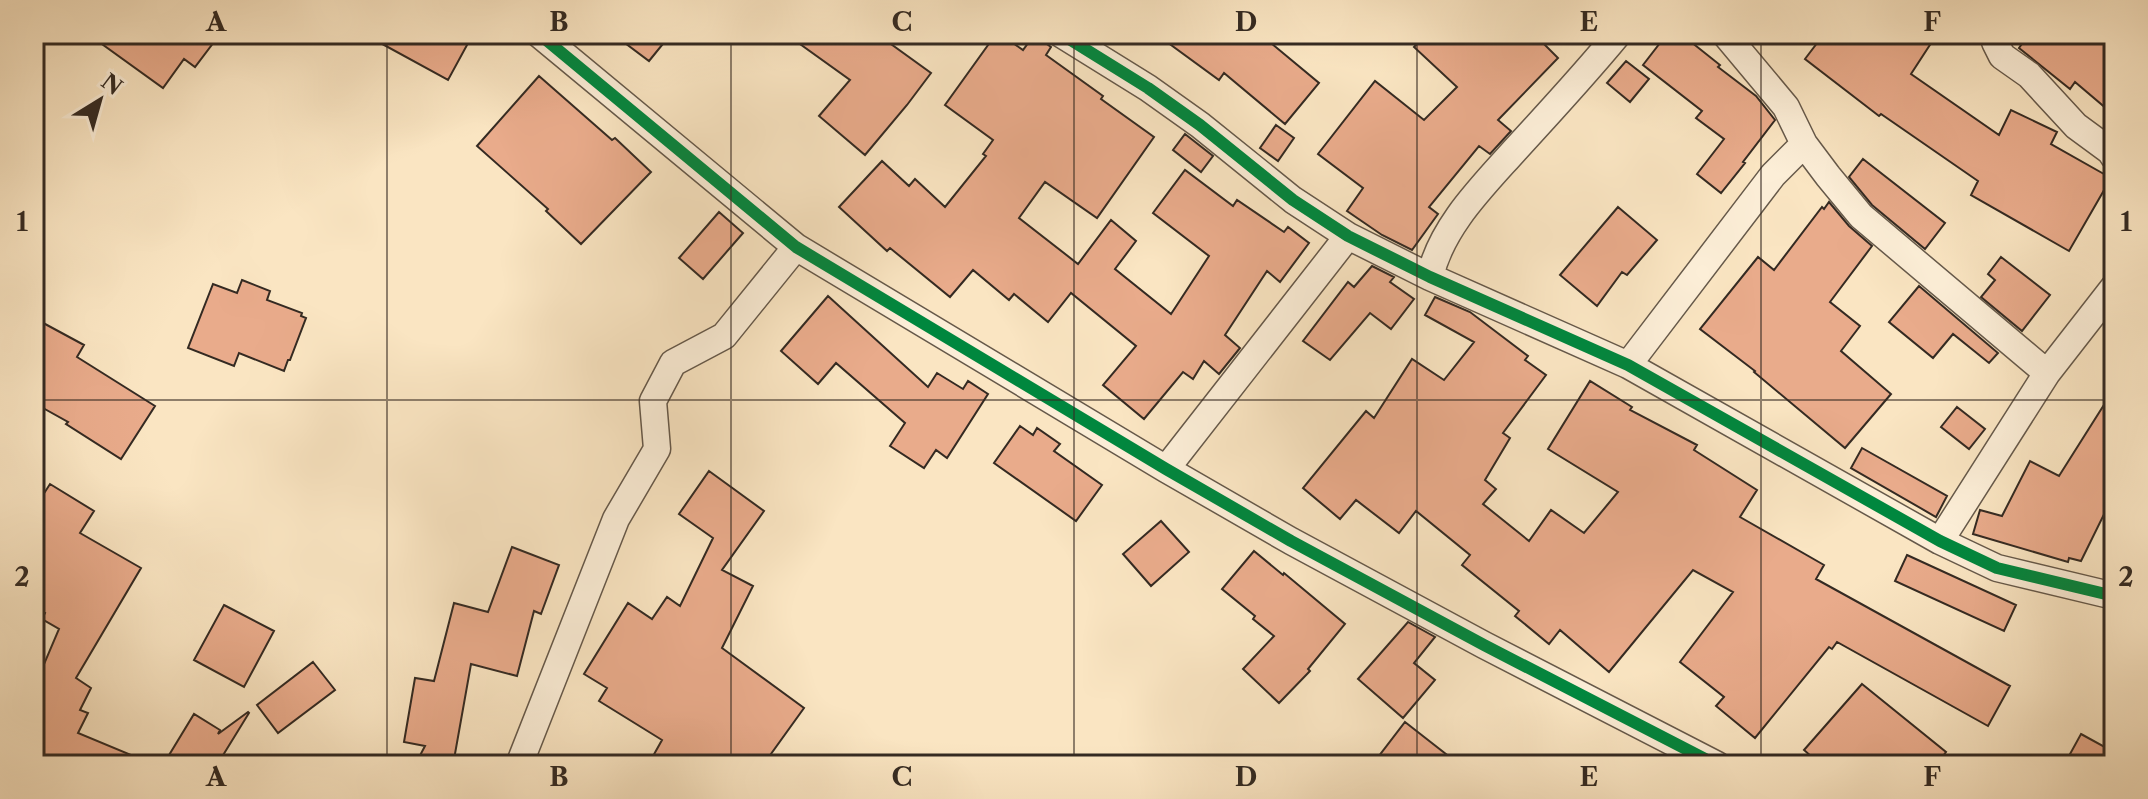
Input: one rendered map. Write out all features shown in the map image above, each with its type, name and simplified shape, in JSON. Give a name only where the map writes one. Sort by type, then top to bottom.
[{"type":"street","points":[[539,34],[796,247],[1291,541],[1717,765]]},
{"type":"street","points":[[1061,34],[1148,88],[1200,125],[1293,200],[1348,236],[1430,277],[1628,365],[1940,541],[1997,568],[2114,596]]},
{"type":"street","points":[[1725,34],[1786,107],[1804,144],[1861,216],[2047,373]]},
{"type":"street","points":[[1995,34],[1995,42],[2002,56],[2029,75],[2076,126],[2114,157]]},
{"type":"street","points":[[1430,277],[1435,255],[1455,222],[1609,37]]},
{"type":"street","points":[[1628,365],[1773,175],[1804,144]]},
{"type":"street","points":[[1166,469],[1348,236]]},
{"type":"street","points":[[519,765],[616,519],[657,449],[653,401],[673,363],[724,336],[796,247]]},
{"type":"street","points":[[1940,541],[2047,373],[2114,287]]},
{"type":"building","points":[[88,34],[220,34],[195,67],[184,59],[163,88]]},
{"type":"building","points":[[364,34],[473,34],[448,80]]},
{"type":"building","points":[[613,34],[671,34],[649,61]]},
{"type":"building","points":[[786,34],[877,34],[931,73],[865,155],[819,116],[850,80]]},
{"type":"building","points":[[996,34],[1023,50],[1034,35],[1051,47],[1046,55],[1154,137],[1097,218],[1045,182],[1019,218],[1078,264],[1111,220],[1136,241],[1115,269],[1171,314],[1209,256],[1153,213],[1185,170],[1233,206],[1237,200],[1284,232],[1288,227],[1309,243],[1280,282],[1267,271],[1225,335],[1240,348],[1219,374],[1204,361],[1193,379],[1183,372],[1144,419],[1103,385],[1136,346],[1071,293],[1048,322],[1014,294],[1009,300],[973,270],[950,297],[890,248],[887,251],[839,207],[882,161],[909,186],[915,179],[945,207],[986,156],[983,154],[993,140],[945,105]]},
{"type":"building","points":[[1156,34],[1260,34],[1319,83],[1285,124],[1224,73],[1219,80]]},
{"type":"building","points":[[1426,34],[1534,34],[1558,58],[1498,120],[1511,131],[1490,154],[1479,146],[1429,207],[1438,214],[1412,250],[1382,235],[1347,211],[1363,188],[1318,154],[1375,81],[1424,120],[1457,87],[1414,47]]},
{"type":"building","points":[[1667,34],[1681,34],[1720,65],[1718,67],[1756,96],[1775,120],[1721,193],[1697,174],[1724,139],[1696,118],[1702,111],[1643,65]]},
{"type":"building","points":[[1824,34],[1937,34],[1911,74],[1999,135],[2011,110],[2057,132],[2051,144],[2111,178],[2069,251],[1971,195],[1978,181],[1881,114],[1879,116],[1805,59]]},
{"type":"building","points":[[2029,34],[2114,34],[2114,115],[2075,82],[2070,89],[2019,48]]},
{"type":"building","points":[[1626,61],[1649,79],[1630,102],[1607,83]]},
{"type":"building","points":[[539,76],[651,172],[581,244],[546,211],[548,209],[477,146]]},
{"type":"building","points":[[1276,125],[1294,138],[1278,161],[1260,148]]},
{"type":"building","points":[[1185,134],[1213,156],[1201,172],[1173,150]]},
{"type":"building","points":[[1863,159],[1945,223],[1925,249],[1872,205],[1849,177]]},
{"type":"building","points":[[1829,202],[1849,226],[1872,246],[1830,302],[1860,326],[1841,351],[1891,394],[1845,448],[1755,371],[1700,329],[1758,257],[1774,270]]},
{"type":"building","points":[[1618,207],[1657,240],[1627,275],[1622,272],[1597,306],[1560,275]]},
{"type":"building","points":[[719,212],[743,233],[703,279],[679,258]]},
{"type":"building","points":[[2001,257],[2050,295],[2022,331],[1981,297],[1995,280],[1988,274]]},
{"type":"building","points":[[1372,266],[1394,277],[1390,282],[1414,299],[1391,329],[1370,313],[1330,360],[1303,341],[1348,282],[1354,287]]},
{"type":"building","points":[[242,280],[270,291],[267,300],[302,313],[301,316],[306,318],[284,371],[239,353],[234,366],[188,348],[213,284],[237,293]]},
{"type":"building","points":[[1919,286],[1998,353],[1989,363],[1953,334],[1933,358],[1889,322]]},
{"type":"building","points":[[828,296],[928,387],[937,373],[963,389],[968,381],[988,394],[947,458],[936,450],[924,468],[890,446],[905,423],[836,363],[818,384],[781,351]]},
{"type":"building","points":[[1435,297],[1470,312],[1528,356],[1525,360],[1546,375],[1503,433],[1510,438],[1485,480],[1496,489],[1483,504],[1529,541],[1551,510],[1584,533],[1618,492],[1548,449],[1590,381],[1632,407],[1630,410],[1697,445],[1694,450],[1757,490],[1740,517],[1824,565],[1816,579],[2010,686],[1988,726],[1837,642],[1832,649],[1829,647],[1755,738],[1716,706],[1724,697],[1680,662],[1733,592],[1693,570],[1609,672],[1560,630],[1549,644],[1515,616],[1519,611],[1462,565],[1470,555],[1416,511],[1399,533],[1356,500],[1340,519],[1303,488],[1366,411],[1374,418],[1412,359],[1444,380],[1474,342],[1425,315]]},
{"type":"building","points":[[34,318],[84,345],[77,357],[155,406],[121,459],[66,424],[68,422],[34,403]]},
{"type":"building","points":[[2114,389],[2114,494],[2081,561],[2069,558],[2068,562],[1973,534],[1980,510],[2002,516],[2030,461],[2059,476]]},
{"type":"building","points":[[1957,407],[1985,429],[1969,449],[1941,427]]},
{"type":"building","points":[[1020,426],[1033,435],[1037,428],[1060,444],[1054,451],[1102,485],[1076,521],[994,463]]},
{"type":"building","points":[[1862,448],[1947,496],[1936,517],[1851,468]]},
{"type":"building","points":[[709,471],[764,511],[722,570],[753,586],[722,648],[804,708],[763,765],[648,765],[662,740],[599,701],[607,688],[584,674],[628,603],[652,619],[667,597],[680,606],[713,538],[679,514]]},
{"type":"building","points":[[50,484],[94,511],[80,533],[141,568],[76,678],[91,688],[80,710],[88,713],[78,733],[155,765],[50,765],[34,758],[34,665],[42,669],[59,629],[42,619],[45,613],[34,608],[34,509]]},
{"type":"building","points":[[1161,521],[1189,552],[1151,586],[1123,554]]},
{"type":"building","points":[[512,547],[559,565],[541,614],[534,611],[517,676],[471,664],[453,765],[415,765],[425,746],[404,742],[415,678],[434,681],[454,603],[488,612]]},
{"type":"building","points":[[1254,551],[1345,624],[1308,669],[1310,671],[1279,703],[1243,669],[1274,636],[1222,589]]},
{"type":"building","points":[[1907,555],[2016,605],[2004,631],[1895,581]]},
{"type":"building","points":[[224,605],[274,631],[244,687],[194,660]]},
{"type":"building","points":[[1408,622],[1435,637],[1414,663],[1435,680],[1403,718],[1358,679]]},
{"type":"building","points":[[313,662],[335,690],[278,733],[257,705]]},
{"type":"building","points":[[1862,684],[1946,752],[1936,765],[1821,765],[1804,750]]},
{"type":"building","points":[[248,712],[217,765],[163,765],[194,714],[220,730],[218,734]]},
{"type":"building","points":[[1405,722],[1460,765],[1372,765]]},
{"type":"building","points":[[2081,734],[2114,752],[2114,765],[2064,765]]},
{"type":"cycle path","points":[[539,34],[796,247],[1291,541],[1717,765]]},
{"type":"cycle path","points":[[1061,34],[1148,88],[1200,125],[1293,200],[1348,236],[1430,277],[1628,365],[1940,541],[1997,568],[2114,596]]}]
